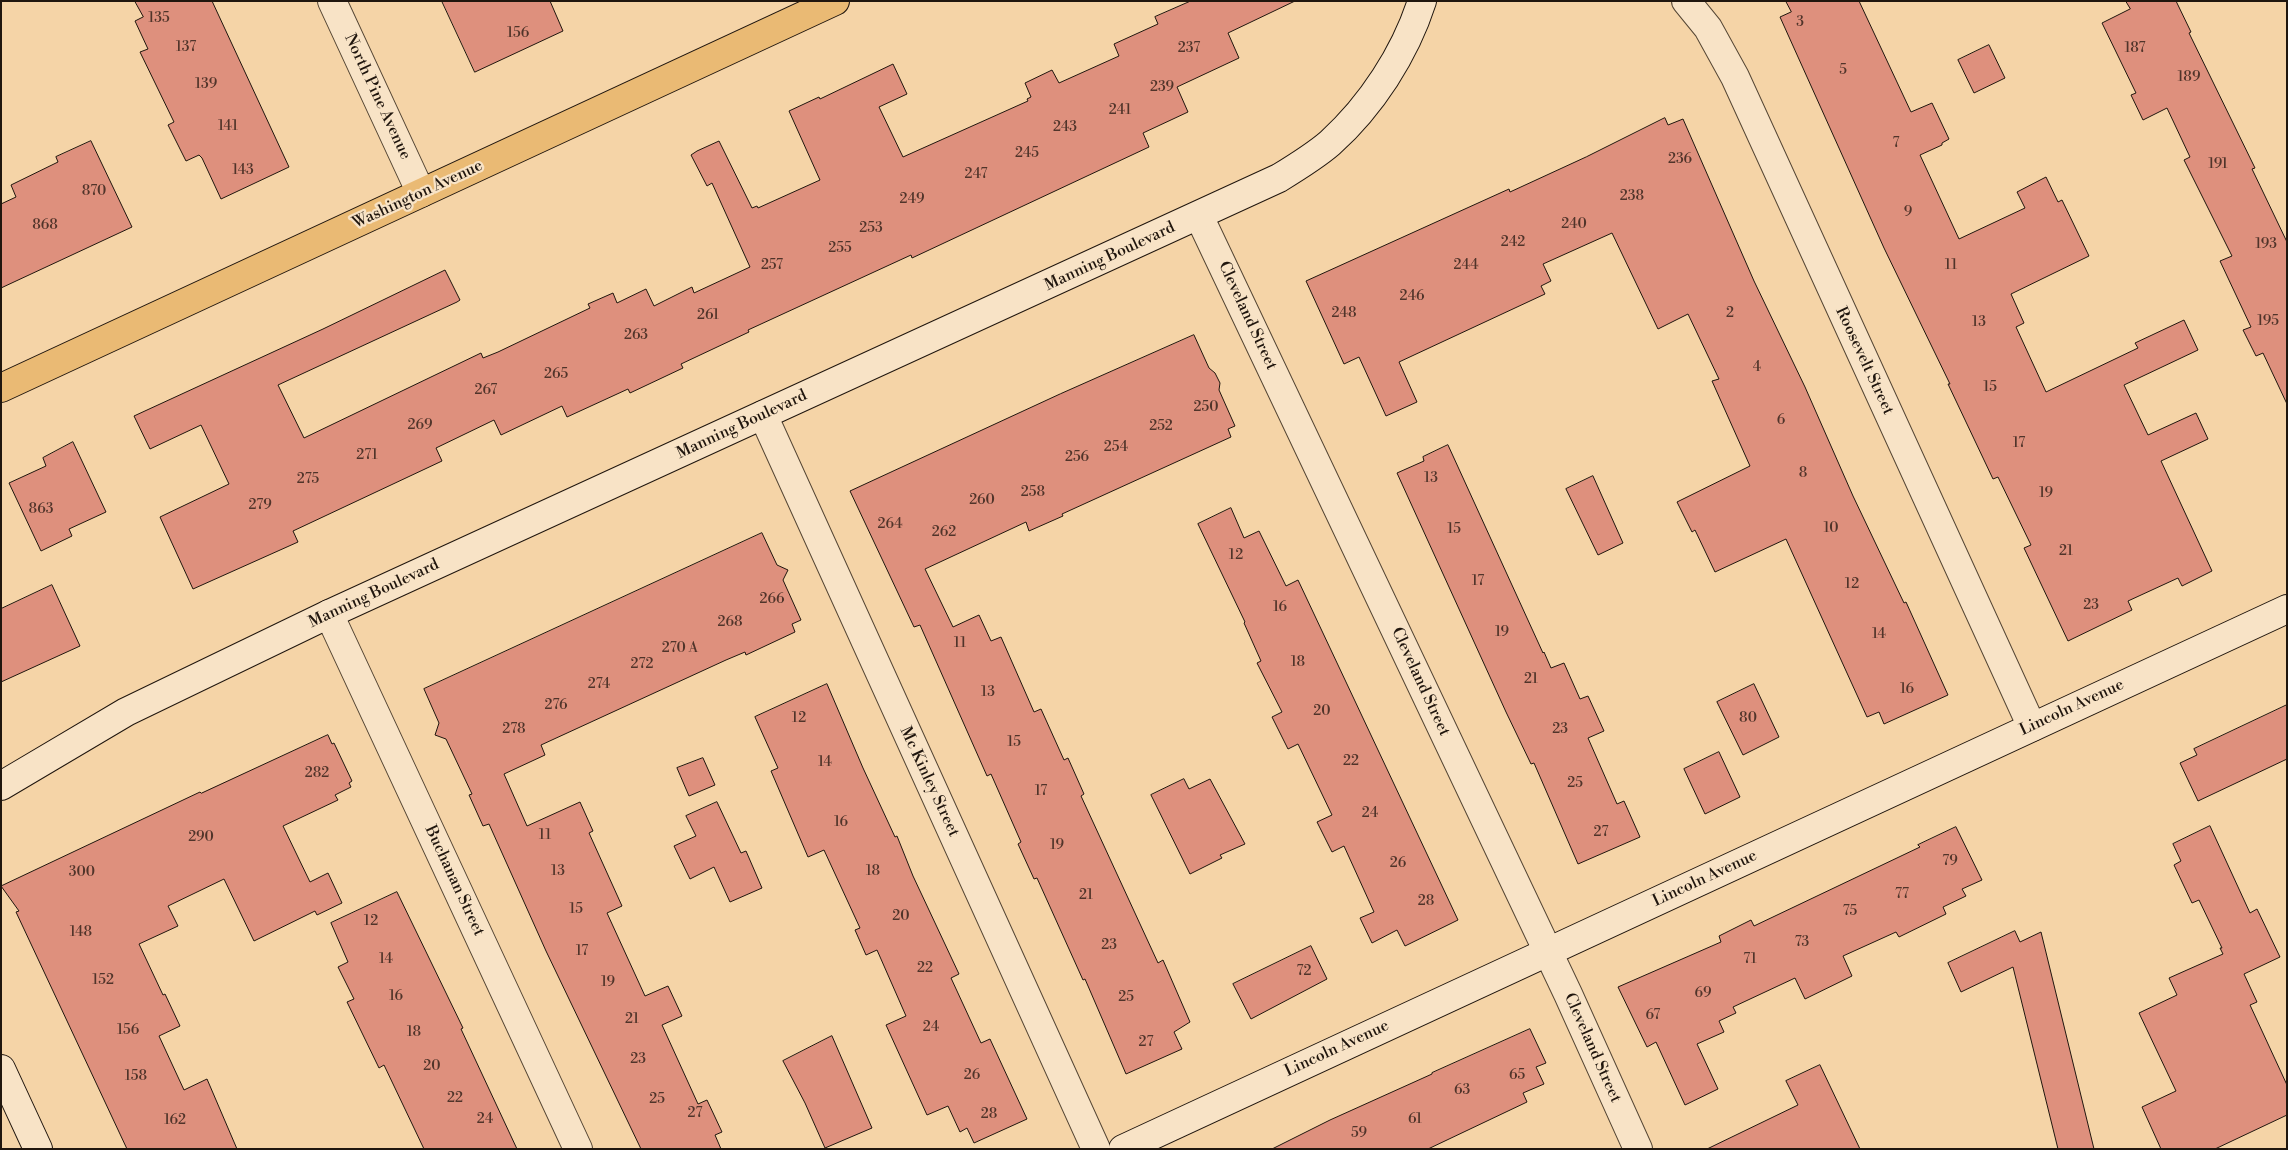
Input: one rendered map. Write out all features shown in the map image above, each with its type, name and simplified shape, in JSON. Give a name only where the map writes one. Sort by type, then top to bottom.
[{"type":"main road","name":"Washington Avenue","points":[[1,388],[835,1]]},
{"type":"street","name":"North Pine Avenue","points":[[332,1],[422,193]]},
{"type":"street","name":"Manning Boulevard","points":[[1,786],[126,712],[330,614],[1279,178],[1330,143],[1359,112],[1383,79],[1407,37],[1422,1]]},
{"type":"street","name":"Roosevelt Street","points":[[1686,1],[1708,28],[1735,77],[2032,727]]},
{"type":"street","name":"Cleveland Street","points":[[1199,216],[1548,952],[1638,1149]]},
{"type":"street","name":"Mc Kinley Street","points":[[763,415],[1096,1149]]},
{"type":"street","name":"Lincoln Avenue","points":[[1123,1149],[2287,609]]},
{"type":"street","name":"Buchanan Street","points":[[330,614],[578,1149]]},
{"type":"street","points":[[1,1068],[38,1149]]},
{"type":"building","points":[[135,1],[212,1],[289,167],[221,199],[202,158],[199,155],[186,161],[168,125],[174,122],[140,52],[148,49],[135,21],[143,17]]},
{"type":"building","points":[[442,1],[550,1],[563,31],[475,72]]},
{"type":"building","points":[[1191,1],[1295,1],[1228,33],[1239,58],[1177,87],[1188,112],[1143,133],[1149,147],[912,258],[911,255],[748,330],[749,332],[681,364],[683,368],[630,393],[628,389],[567,417],[562,406],[501,435],[494,420],[436,448],[442,461],[293,531],[298,542],[193,589],[160,517],[229,484],[201,425],[150,449],[134,416],[323,329],[445,270],[460,300],[278,385],[304,438],[481,353],[483,358],[498,352],[590,308],[588,304],[613,293],[617,303],[646,289],[654,306],[692,287],[694,293],[750,267],[712,183],[707,186],[691,155],[697,151],[719,141],[752,208],[757,206],[758,208],[820,180],[789,111],[819,97],[820,99],[893,64],[907,94],[879,107],[903,157],[1028,101],[1027,99],[1031,97],[1025,83],[1052,70],[1059,83],[1119,56],[1114,44],[1158,24],[1155,17]]},
{"type":"building","points":[[1786,1],[1859,1],[1911,112],[1932,103],[1949,139],[1942,143],[1942,145],[1920,155],[1959,239],[2025,208],[2017,192],[2046,177],[2058,202],[2062,200],[2089,256],[2011,294],[2024,323],[2016,327],[2046,392],[2138,348],[2135,343],[2184,320],[2198,350],[2124,385],[2148,435],[2196,413],[2208,439],[2161,461],[2212,571],[2182,586],[2178,578],[2128,601],[2132,610],[2068,641],[2024,548],[2031,545],[1998,477],[1993,479],[1948,384],[1950,384],[1884,248],[1780,17],[1791,12]]},
{"type":"building","points":[[2126,1],[2176,1],[2191,32],[2189,33],[2255,168],[2252,169],[2287,242],[2287,404],[2263,353],[2256,356],[2243,330],[2251,327],[2220,261],[2232,256],[2184,160],[2190,157],[2167,108],[2143,120],[2131,95],[2136,93],[2102,23],[2130,9]]},
{"type":"building","points":[[1989,45],[2005,78],[1974,93],[1958,60]]},
{"type":"building","points":[[1665,118],[1668,125],[1683,119],[1754,281],[1805,387],[1853,496],[1904,603],[1906,602],[1948,695],[1884,724],[1879,712],[1867,717],[1786,539],[1715,572],[1695,530],[1692,532],[1677,502],[1750,466],[1712,381],[1719,379],[1688,314],[1658,329],[1612,233],[1543,264],[1551,281],[1541,286],[1545,294],[1399,362],[1417,402],[1386,416],[1359,357],[1344,364],[1306,281],[1509,189],[1510,192]]},
{"type":"building","points":[[91,141],[132,227],[1,288],[1,204],[16,197],[11,185],[58,162],[56,157]]},
{"type":"building","points":[[1194,335],[1209,368],[1215,373],[1220,383],[1219,390],[1235,426],[1228,429],[1231,437],[1029,531],[1026,522],[925,569],[953,627],[979,615],[991,641],[1001,637],[1034,712],[1041,709],[1064,760],[1068,758],[1084,794],[1081,796],[1158,963],[1163,960],[1190,1022],[1174,1032],[1182,1049],[1126,1074],[1085,979],[1083,980],[1037,878],[1034,879],[1018,844],[1021,842],[991,774],[987,776],[920,625],[914,627],[850,491],[1060,394]]},
{"type":"building","points":[[73,442],[106,512],[69,529],[72,536],[41,551],[9,483],[46,466],[43,458]]},
{"type":"building","points":[[1448,445],[1551,668],[1564,663],[1580,699],[1588,696],[1604,731],[1588,738],[1617,804],[1624,801],[1640,837],[1578,864],[1534,763],[1531,764],[1506,712],[1397,473],[1424,461],[1423,457]]},
{"type":"building","points":[[1593,476],[1623,543],[1598,555],[1566,489]]},
{"type":"building","points":[[1231,508],[1244,538],[1259,531],[1286,586],[1298,580],[1458,920],[1405,946],[1397,930],[1372,943],[1360,918],[1374,912],[1344,846],[1332,852],[1317,822],[1332,815],[1298,744],[1288,749],[1272,717],[1282,712],[1257,663],[1261,661],[1245,622],[1198,524]]},
{"type":"building","points":[[762,533],[777,565],[788,570],[783,580],[801,620],[792,624],[795,632],[746,655],[745,652],[726,660],[541,745],[545,755],[504,774],[527,826],[580,802],[593,831],[589,833],[622,906],[607,913],[645,996],[668,986],[682,1016],[662,1025],[698,1104],[707,1100],[722,1132],[715,1135],[721,1149],[641,1149],[546,951],[489,824],[483,826],[469,795],[472,794],[446,739],[435,735],[439,723],[424,689]]},
{"type":"building","points":[[52,585],[80,646],[1,682],[1,609]]},
{"type":"building","points":[[827,684],[863,768],[895,837],[897,836],[913,876],[959,974],[951,978],[981,1043],[990,1039],[1027,1119],[974,1143],[967,1128],[960,1132],[948,1106],[927,1115],[886,1025],[906,1016],[877,950],[866,955],[855,930],[860,928],[824,850],[808,857],[771,771],[778,768],[755,717]]},
{"type":"building","points":[[1754,684],[1779,737],[1743,755],[1717,702]]},
{"type":"building","points":[[2287,705],[2287,759],[2198,801],[2180,763],[2197,755],[2194,749]]},
{"type":"building","points":[[328,735],[332,744],[334,743],[352,781],[349,783],[351,787],[335,795],[338,800],[283,826],[310,882],[328,873],[342,903],[317,915],[315,911],[254,941],[224,879],[168,906],[178,926],[139,944],[180,1026],[159,1036],[184,1090],[207,1079],[237,1149],[127,1149],[16,912],[19,911],[1,886],[200,792]]},
{"type":"building","points":[[1719,752],[1740,797],[1705,814],[1684,769]]},
{"type":"building","points":[[703,758],[715,785],[689,796],[677,768]]},
{"type":"building","points":[[1184,779],[1189,789],[1210,779],[1245,844],[1220,855],[1222,858],[1190,874],[1151,795]]},
{"type":"building","points":[[717,802],[741,853],[746,851],[762,888],[730,902],[714,867],[690,879],[674,846],[696,836],[686,816]]},
{"type":"building","points":[[2210,826],[2250,913],[2257,909],[2280,957],[2244,974],[2257,1002],[2250,1005],[2287,1085],[2287,1115],[2215,1149],[2161,1149],[2142,1107],[2176,1091],[2139,1013],[2177,995],[2169,978],[2223,954],[2220,948],[2222,948],[2199,900],[2192,903],[2174,865],[2181,861],[2173,844]]},
{"type":"building","points":[[1956,827],[1982,880],[1962,889],[1966,896],[1943,907],[1946,914],[1899,937],[1896,932],[1843,956],[1852,976],[1805,999],[1795,978],[1733,1007],[1736,1013],[1719,1021],[1724,1032],[1697,1044],[1718,1089],[1685,1105],[1656,1042],[1647,1047],[1618,987],[1721,942],[1719,936],[1751,920],[1754,926],[1920,847],[1918,845]]},
{"type":"building","points":[[397,892],[463,1028],[461,1029],[517,1149],[424,1149],[384,1065],[379,1068],[347,1002],[354,999],[338,967],[348,962],[331,923]]},
{"type":"building","points":[[2015,931],[2020,942],[2041,932],[2094,1149],[2058,1149],[2013,967],[1961,992],[1948,963]]},
{"type":"building","points":[[1311,946],[1327,979],[1251,1019],[1233,984]]},
{"type":"building","points":[[1530,1029],[1546,1063],[1536,1067],[1544,1084],[1523,1093],[1527,1102],[1428,1149],[1272,1149],[1330,1120]]},
{"type":"building","points":[[832,1036],[872,1128],[825,1148],[805,1103],[783,1061]]},
{"type":"building","points":[[1820,1065],[1860,1149],[1707,1149],[1798,1105],[1786,1081]]}]
